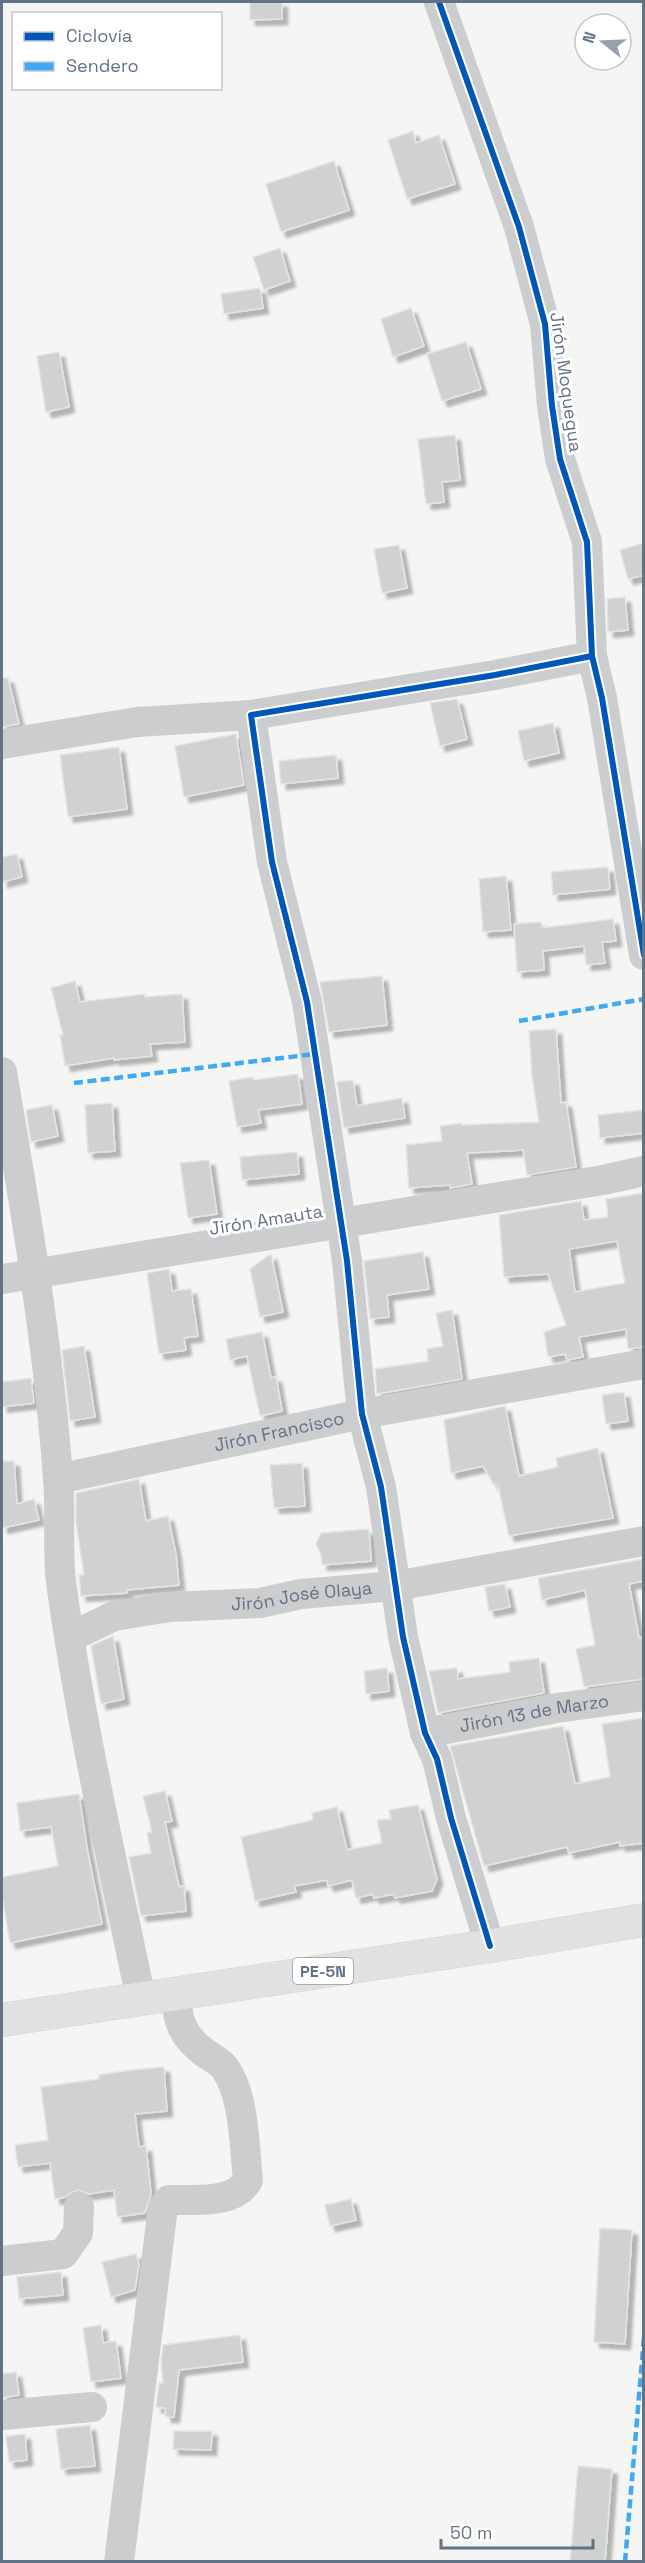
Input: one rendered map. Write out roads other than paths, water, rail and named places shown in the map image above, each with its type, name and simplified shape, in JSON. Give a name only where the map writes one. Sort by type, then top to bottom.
[{"type":"highway","name":"PE-5N","points":[[2,2020],[490,1946],[644,1920]]},
{"type":"street","name":"Jirón Moquegua","points":[[439,2],[519,227],[545,324],[552,406],[560,459],[587,542],[592,656],[604,709],[644,955]]},
{"type":"street","points":[[2,744],[136,722],[251,715],[495,675],[592,656]]},
{"type":"street","points":[[251,715],[272,862],[307,1002],[342,1223],[362,1414],[381,1487],[403,1637],[425,1733],[437,1759],[451,1818],[490,1946]]},
{"type":"street","points":[[2,1072],[35,1273],[58,1479],[61,1578],[69,1635],[103,1819],[141,1999]]},
{"type":"street","name":"Jirón Amauta","points":[[2,1279],[603,1180],[644,1171]]},
{"type":"street","name":"Jirón Francisco","points":[[58,1479],[362,1414],[644,1364]]},
{"type":"street","name":"Jirón José Olaya","points":[[69,1635],[81,1632],[114,1616],[170,1606],[260,1603],[301,1594],[395,1586],[644,1541]]},
{"type":"street","name":"Jirón 13 de Marzo","points":[[425,1733],[557,1708],[644,1696]]},
{"type":"street","points":[[119,2562],[163,2207],[169,2200],[232,2196],[243,2190],[248,2180],[239,2099],[224,2067],[199,2048],[185,2032],[176,2012],[177,1993]]},
{"type":"street","points":[[2,2261],[63,2254],[78,2233],[79,2207]]},
{"type":"street","points":[[2,2415],[92,2407]]}]
